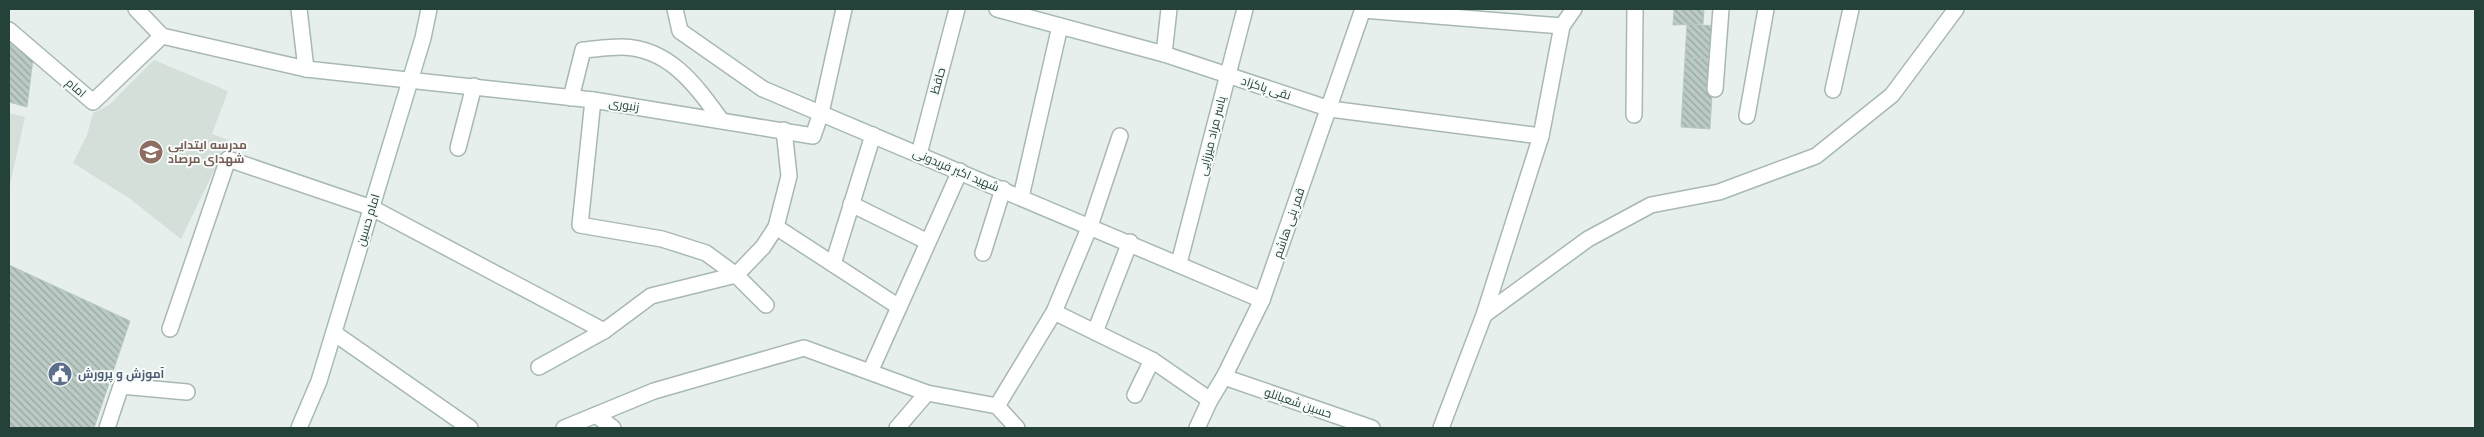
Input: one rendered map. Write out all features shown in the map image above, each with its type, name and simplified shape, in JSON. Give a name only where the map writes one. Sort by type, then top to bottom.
[{"type":"street","points":[[136,9],[162,36]]},
{"type":"street","points":[[299,9],[306,70]]},
{"type":"street","name":"امام حسین","points":[[299,428],[319,381],[334,333],[423,38],[428,9]]},
{"type":"street","name":"شهید اکبر فریدونی","points":[[675,9],[680,31],[763,89],[1130,242],[1262,300]]},
{"type":"street","points":[[821,113],[844,9]]},
{"type":"street","name":"حافظ","points":[[919,154],[957,9]]},
{"type":"street","name":"نقی پاکزاد","points":[[1000,9],[1164,54],[1330,109],[1541,136]]},
{"type":"street","points":[[1164,54],[1169,9]]},
{"type":"street","name":"یاسر مراد میرزایی","points":[[1179,263],[1227,75],[1246,9]]},
{"type":"street","name":"قمر بنی هاشم","points":[[1198,428],[1210,400],[1224,377],[1262,300],[1330,109],[1363,9],[1562,26]]},
{"type":"street","points":[[1441,428],[1484,315],[1541,136],[1562,26],[1574,9]]},
{"type":"street","points":[[1634,115],[1635,9]]},
{"type":"street","points":[[1715,89],[1721,9]]},
{"type":"street","points":[[1747,116],[1766,9]]},
{"type":"street","points":[[1833,90],[1851,9]]},
{"type":"street","points":[[1484,315],[1588,239],[1651,205],[1719,192],[1816,156],[1892,95],[1956,9]]},
{"type":"street","points":[[1021,197],[1060,26]]},
{"type":"street","name":"امام","points":[[9,30],[93,102],[162,36]]},
{"type":"street","name":"زنبوری","points":[[162,36],[306,70],[594,100],[813,136],[821,113]]},
{"type":"street","points":[[571,98],[583,50],[623,47],[658,55],[692,80],[721,120]]},
{"type":"street","points":[[458,148],[474,86]]},
{"type":"street","points":[[594,100],[580,225],[662,239],[706,253],[736,275],[766,305]]},
{"type":"street","points":[[538,368],[604,331],[651,296],[736,275],[763,247],[776,226],[789,176],[784,130]]},
{"type":"street","points":[[833,264],[873,135]]},
{"type":"street","points":[[997,406],[1054,312],[1090,226],[1120,136]]},
{"type":"street","points":[[170,329],[228,159],[372,208],[604,331]]},
{"type":"street","points":[[870,372],[960,171]]},
{"type":"street","points":[[983,253],[1003,190]]},
{"type":"street","points":[[851,204],[928,242]]},
{"type":"street","points":[[776,226],[899,307]]},
{"type":"street","points":[[1095,332],[1130,242]]},
{"type":"street","points":[[1054,312],[1152,360],[1210,400]]},
{"type":"street","points":[[334,333],[470,428]]},
{"type":"street","points":[[564,428],[654,391],[804,348],[927,393],[997,406],[1017,428]]},
{"type":"street","points":[[1135,395],[1152,360]]},
{"type":"street","name":"حسین شعبانلو","points":[[1224,377],[1372,428]]},
{"type":"street","points":[[107,428],[121,386],[187,392]]},
{"type":"street","points":[[897,428],[927,393]]},
{"type":"street","points":[[596,415],[613,428]]},
{"type":"shaded area","name":"مدرسه ایتدایی شهدای مرصاد","points":[[154,60],[228,91],[212,134],[229,140],[181,239],[129,198],[73,163],[87,135],[93,113],[109,105]]},
{"type":"shaded area","points":[[9,113],[25,117],[9,189]]},
{"type":"building","points":[[1674,9],[1704,9],[1703,24],[1673,25]]},
{"type":"building","points":[[1687,24],[1716,26],[1714,59],[1685,58]]},
{"type":"building","points":[[9,42],[33,59],[27,107],[9,102]]},
{"type":"building","points":[[1685,58],[1714,59],[1710,129],[1681,127]]},
{"type":"building","name":"آموزش و پرورش","points":[[9,265],[130,321],[94,428],[9,428]]},
{"type":"place","name":"مدرسه ایتدایی شهدای مرصاد","points":[[151,152]]},
{"type":"place","name":"آموزش و پرورش","points":[[60,374]]}]
